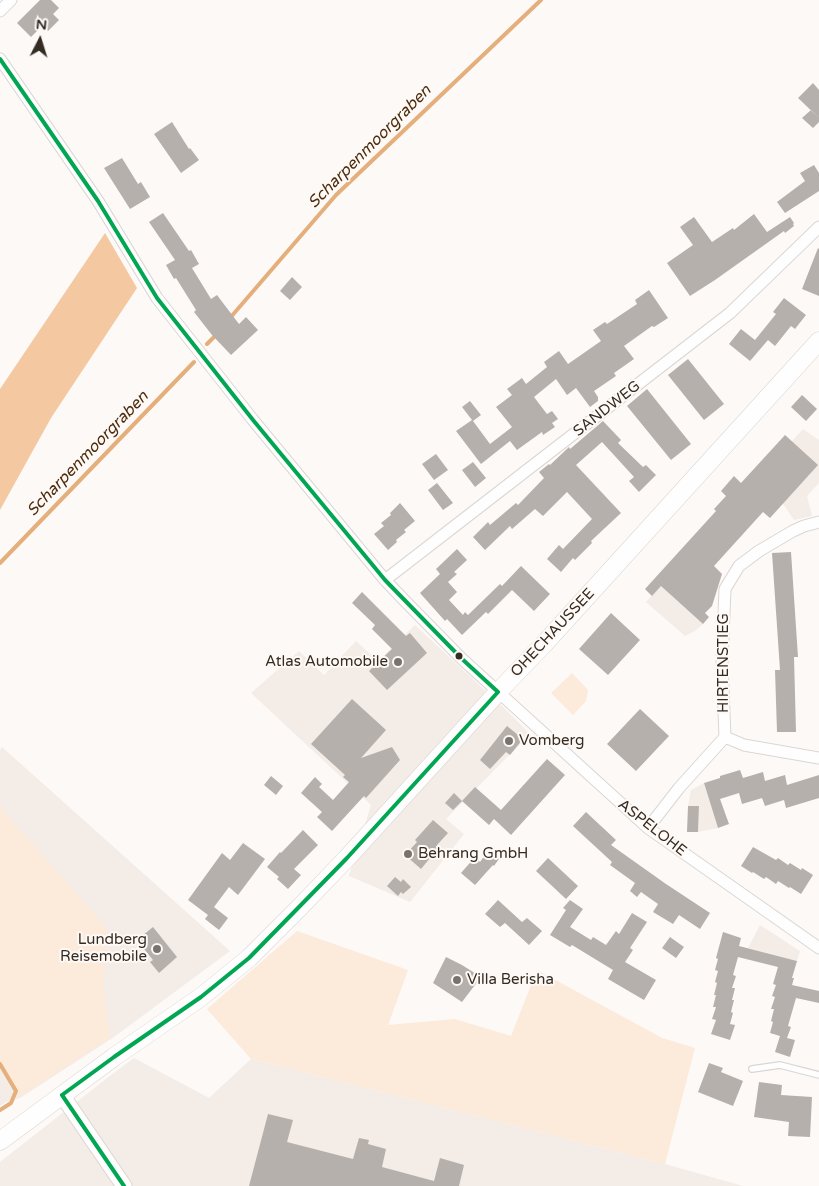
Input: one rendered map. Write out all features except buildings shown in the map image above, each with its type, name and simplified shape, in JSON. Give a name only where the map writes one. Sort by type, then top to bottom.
[{"type":"main road","name":"OHECHAUSSEE","points":[[0,1141],[114,1057],[201,997],[249,958],[346,858],[819,341]]},
{"type":"street","points":[[0,11],[11,0]]},
{"type":"street","name":"ASPELOHE","points":[[0,60],[98,200],[157,298],[253,420],[385,580],[461,658],[648,828],[819,948]]},
{"type":"street","name":"SANDWEG","points":[[385,580],[730,313],[819,227]]},
{"type":"street","name":"HIRTENSTIEG","points":[[725,737],[722,663],[725,589],[740,566],[759,551],[793,531],[819,522]]},
{"type":"street","points":[[648,828],[679,788],[725,737],[744,745],[819,758]]},
{"type":"street","points":[[62,1095],[124,1186]]},
{"type":"lane","points":[[752,1069],[780,1065],[819,1075]]},
{"type":"shaded area","points":[[105,233],[137,288],[51,418],[0,510],[0,389]]},
{"type":"shaded area","points":[[803,429],[819,440],[819,483],[807,496],[812,516],[794,520],[783,504],[768,491],[672,596],[703,624],[685,636],[646,602]]},
{"type":"shaded area","points":[[415,625],[530,734],[446,819],[464,834],[410,902],[349,876],[371,805],[251,693],[299,651],[324,675],[356,641],[378,661]]},
{"type":"shaded area","points":[[572,673],[588,690],[586,701],[573,715],[551,693]]},
{"type":"shaded area","points":[[2,747],[230,951],[114,1037],[20,1098],[0,1106],[0,750]]},
{"type":"shaded area","points":[[704,783],[718,828],[698,832],[699,806],[688,806],[691,790]]},
{"type":"shaded area","points":[[0,807],[106,927],[104,987],[110,1038],[19,1097],[0,1064]]},
{"type":"shaded area","points":[[760,925],[800,951],[797,961],[748,948]]},
{"type":"shaded area","points":[[297,931],[408,970],[388,1025],[455,1019],[511,1036],[537,970],[662,1038],[695,1048],[665,1164],[251,1059],[207,1009]]},
{"type":"shaded area","points":[[134,1058],[209,1098],[251,1059],[665,1164],[743,1186],[0,1186],[0,1162]]},
{"type":"waterway","name":"Scharpenmoorgraben","points":[[230,318],[336,195],[541,0]]},
{"type":"waterway","name":"Scharpenmoorgraben","points":[[207,344],[216,335]]},
{"type":"waterway","name":"Scharpenmoorgraben","points":[[0,563],[194,362]]},
{"type":"waterway","name":"Scharpenmoorgraben","points":[[0,1064],[16,1091],[11,1103],[0,1110]]},
{"type":"transit line","points":[[0,59],[98,201],[157,298],[253,420],[385,580],[461,658],[498,692]]},
{"type":"transit line","points":[[62,1095],[201,997],[249,958],[347,858],[498,692]]},
{"type":"transit line","points":[[62,1095],[124,1186]]},
{"type":"place","name":"Atlas Automobile","points":[[398,662]]},
{"type":"place","name":"Vomberg","points":[[509,741]]},
{"type":"place","name":"Behrang GmbH","points":[[408,854]]},
{"type":"place","name":"Lundberg Reisemobile","points":[[157,949]]},
{"type":"place","name":"Villa Berisha","points":[[457,980]]}]
